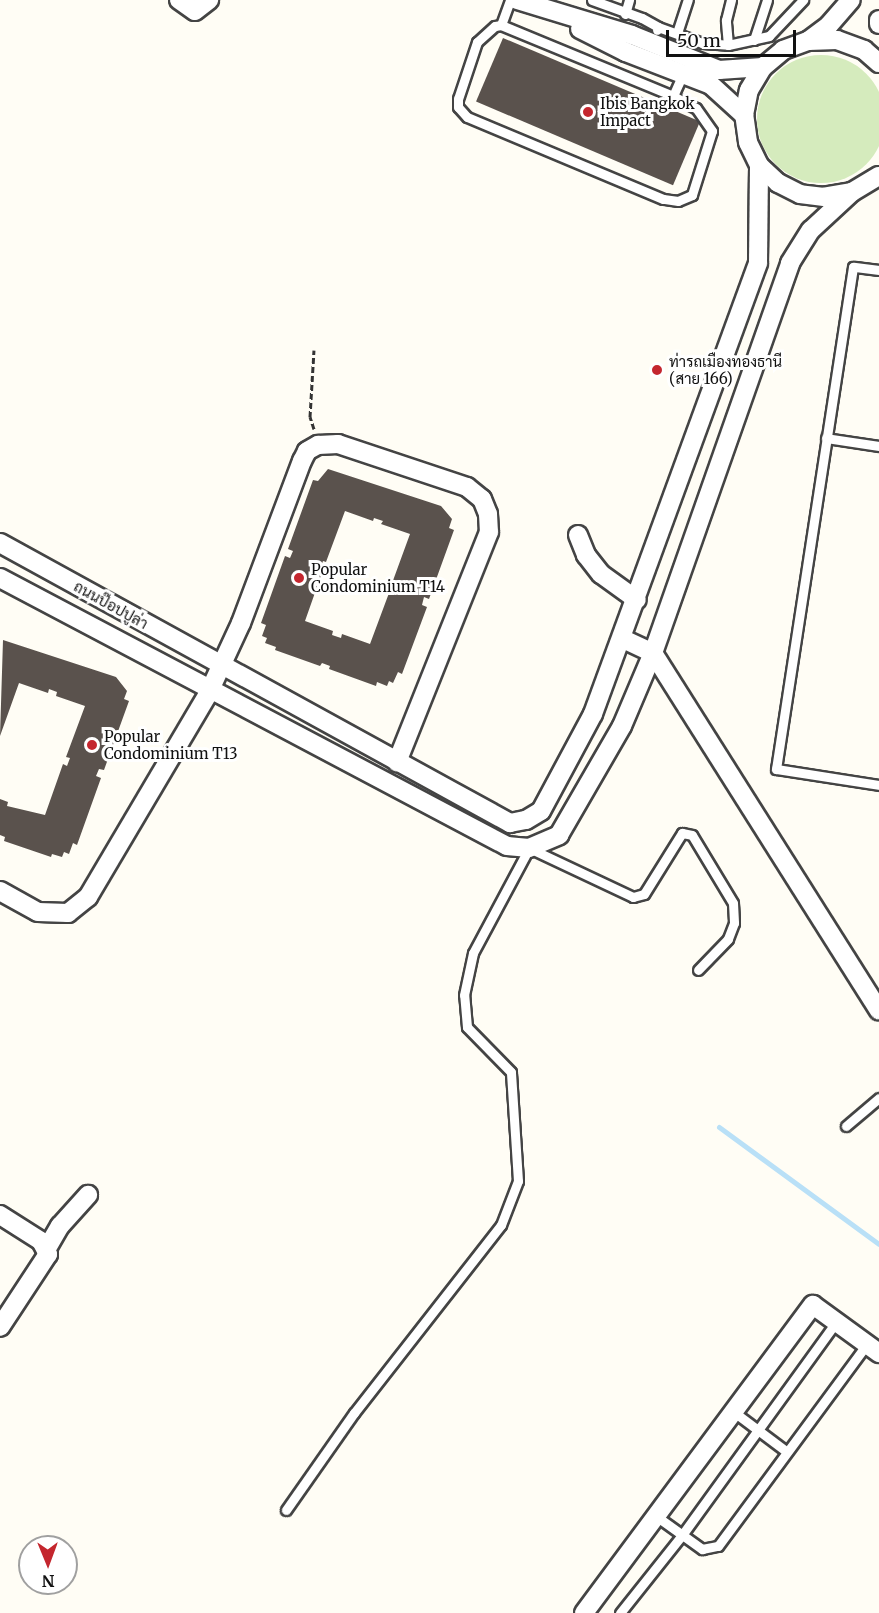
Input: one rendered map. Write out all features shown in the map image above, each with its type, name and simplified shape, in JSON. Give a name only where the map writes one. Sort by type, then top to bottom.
[{"type":"street","points":[[179,0],[195,11],[209,0]]},
{"type":"street","points":[[517,0],[544,10],[626,52],[711,85],[744,115]]},
{"type":"street","points":[[851,0],[829,25],[808,41],[783,50],[763,67],[749,90],[744,115],[748,142],[759,165],[778,183],[800,194],[824,197],[852,192]]},
{"type":"street","points":[[544,10],[655,35],[719,70],[763,67]]},
{"type":"street","points":[[808,41],[837,40],[864,50],[879,63]]},
{"type":"street","points":[[759,165],[758,263],[706,397],[637,600],[593,714],[541,811],[526,820],[529,848],[559,835],[622,726],[653,652],[737,408],[790,263],[811,230],[852,192],[878,175]]},
{"type":"street","points":[[706,397],[737,408]]},
{"type":"street","points":[[0,891],[38,912],[68,913],[88,897],[209,692],[222,666],[302,461],[307,451],[318,445],[338,444],[467,487],[483,499],[488,514],[489,532],[397,762]]},
{"type":"street","points":[[578,535],[586,555],[601,574],[637,600]]},
{"type":"street","name":"ถนนป๊อปปูล่า","points":[[0,543],[510,823],[526,820]]},
{"type":"street","name":"ถนนป๊อปปูล่า","points":[[0,578],[209,692],[507,846],[529,848]]},
{"type":"street","points":[[623,639],[653,652],[879,1010]]},
{"type":"street","points":[[46,1250],[60,1226],[88,1195]]},
{"type":"street","points":[[0,1215],[41,1241],[48,1254],[0,1327]]},
{"type":"street","points":[[584,1613],[813,1305],[873,1348]]},
{"type":"lane","points":[[501,25],[510,0]]},
{"type":"lane","points":[[592,0],[626,14],[655,35],[677,33],[702,43],[728,45],[769,36],[804,0]]},
{"type":"lane","points":[[626,14],[629,0]]},
{"type":"lane","points":[[677,33],[688,0]]},
{"type":"lane","points":[[728,45],[726,20],[731,0]]},
{"type":"lane","points":[[754,40],[767,0]]},
{"type":"lane","points":[[501,25],[673,96],[696,108],[712,131],[692,195],[678,201],[663,199],[461,112],[458,99],[477,42],[489,29],[501,25]]},
{"type":"lane","points":[[673,96],[683,74]]},
{"type":"lane","points":[[879,270],[853,267],[776,769],[879,785]]},
{"type":"lane","points":[[826,438],[879,446]]},
{"type":"lane","points":[[286,1510],[354,1413],[501,1225],[518,1181],[511,1072],[467,1027],[464,995],[474,953],[529,848],[633,897],[645,894],[682,833],[692,835],[734,903],[734,923],[728,939],[698,970]]},
{"type":"lane","points":[[846,1126],[879,1098]]},
{"type":"lane","points":[[620,1613],[682,1535],[836,1322]]},
{"type":"lane","points":[[656,1516],[702,1549],[718,1546],[787,1452],[873,1348]]},
{"type":"lane","points":[[734,1412],[787,1452]]},
{"type":"path","points":[[314,350],[310,417],[318,445]]},
{"type":"green space","points":[[821,55],[845,60],[866,74],[880,95],[885,119],[880,143],[866,164],[845,178],[821,183],[797,178],[776,164],[762,143],[757,119],[762,95],[776,74],[797,60]]},
{"type":"building","name":"Ibis Bangkok Impact","points":[[503,38],[700,122],[673,185],[476,102]]},
{"type":"building","name":"Popular Condominium T14","points":[[328,469],[441,506],[452,519],[449,528],[454,530],[429,599],[424,597],[422,605],[427,607],[402,674],[398,672],[393,683],[389,681],[387,686],[377,682],[376,686],[329,669],[330,666],[322,663],[320,666],[275,650],[276,647],[265,643],[267,638],[262,636],[266,625],[261,623],[285,556],[290,558],[293,551],[288,549],[313,480],[318,481]],"holes":[[[345,511],[373,521],[374,518],[383,521],[381,524],[410,534],[391,586],[395,587],[392,594],[389,593],[370,644],[342,634],[341,638],[332,635],[333,631],[305,621],[323,570],[320,569],[323,561],[326,562]]]},
{"type":"building","name":"Popular Condominium T13","points":[[3,640],[116,677],[127,691],[124,699],[129,701],[104,770],[99,769],[96,776],[101,778],[77,845],[73,843],[69,854],[64,852],[62,857],[52,854],[51,857],[4,841],[5,837],[0,835],[0,799],[8,802],[7,806],[45,815],[63,764],[67,766],[70,758],[66,757],[85,706],[56,696],[57,692],[49,689],[48,693],[19,683],[0,736]]},
{"type":"waterway","points":[[719,1127],[879,1244]]},
{"type":"place","name":"Ibis Bangkok Impact","points":[[588,112]]},
{"type":"place","name":"ท่ารถเมืองทองธานี (สาย 166)","points":[[657,370]]},
{"type":"place","name":"Popular Condominium T14","points":[[299,578]]},
{"type":"place","name":"Popular Condominium T13","points":[[92,745]]}]
